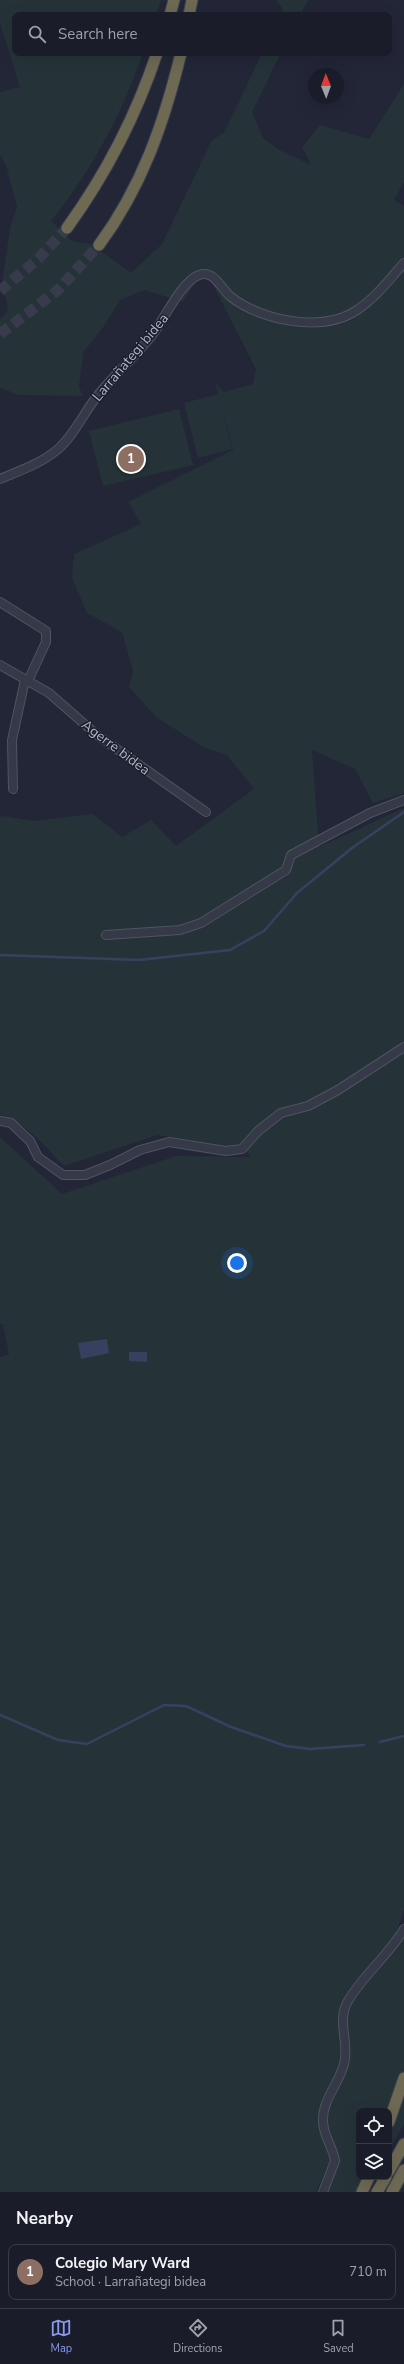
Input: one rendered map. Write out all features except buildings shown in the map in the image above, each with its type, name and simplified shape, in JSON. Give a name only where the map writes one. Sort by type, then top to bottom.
[{"type":"highway","points":[[171,12],[174,0]]},
{"type":"highway","points":[[190,12],[192,0]]},
{"type":"highway","points":[[67,228],[96,185],[120,144],[156,56]]},
{"type":"highway","points":[[99,245],[126,206],[152,152],[164,120],[180,56]]},
{"type":"highway","points":[[392,2113],[404,2078]]},
{"type":"highway","points":[[392,2166],[404,2144]]},
{"type":"highway","points":[[392,2192],[404,2170]]},
{"type":"highway","points":[[362,2192],[368,2180]]},
{"type":"highway","points":[[377,2192],[384,2180]]},
{"type":"highway","points":[[399,2192],[404,2180]]},
{"type":"street","name":"Larrañategi bidea","points":[[0,479],[30,466],[60,446],[99,394],[153,334],[186,284],[198,275],[209,274],[214,277],[225,291],[238,302],[263,314],[298,322],[316,321],[332,320],[357,310],[404,263]]},
{"type":"street","points":[[0,602],[46,631],[46,642],[26,680],[12,740],[13,789]]},
{"type":"street","name":"Agerre bidea","points":[[0,665],[49,693],[97,735],[206,812]]},
{"type":"street","points":[[106,936],[180,930],[201,923],[286,870],[291,855],[370,813],[404,800]]},
{"type":"street","points":[[0,1121],[11,1123],[30,1141],[38,1156],[63,1175],[85,1174],[110,1165],[140,1150],[169,1142],[226,1151],[242,1149],[258,1131],[281,1113],[308,1106],[338,1090],[404,1047]]},
{"type":"street","points":[[323,2192],[335,2161],[324,2131],[323,2120],[330,2094],[344,2064],[346,2049],[342,2014],[348,2000],[404,1929]]},
{"type":"shaded area","points":[[0,0],[161,0],[157,12],[12,12],[12,56],[142,56],[126,98],[93,162],[66,202],[51,221],[72,241],[91,244],[131,273],[162,244],[212,140],[224,133],[261,56],[280,56],[252,112],[263,138],[278,149],[311,165],[302,147],[320,125],[369,139],[404,84],[404,182],[394,200],[404,206],[404,793],[373,803],[355,769],[312,750],[319,847],[404,808],[404,1910],[393,1941],[341,2006],[339,2028],[341,2040],[350,2005],[404,1934],[404,2124],[392,2145],[392,2108],[356,2108],[356,2180],[373,2180],[367,2192],[324,2192],[336,2162],[322,2109],[331,2159],[316,2192],[0,2192],[0,1357],[9,1354],[3,1324],[0,1324],[0,1137],[62,1194],[176,1156],[250,1157],[241,1143],[229,1146],[157,1135],[64,1166],[27,1129],[9,1118],[0,1115],[0,817],[4,816],[33,821],[93,814],[122,837],[151,820],[176,846],[254,789],[227,755],[203,747],[156,717],[129,687],[133,671],[122,632],[87,613],[72,578],[74,554],[141,524],[128,502],[233,450],[219,396],[232,449],[198,458],[184,403],[218,394],[215,383],[224,392],[253,384],[256,369],[209,277],[198,278],[183,302],[144,290],[120,300],[104,326],[83,353],[79,386],[83,396],[18,395],[0,387],[0,320],[8,310],[2,283],[10,228],[17,206],[6,165],[0,155],[0,92],[20,87],[0,23]]},
{"type":"shaded area","points":[[278,0],[308,0],[302,12],[282,12],[283,9],[277,2]]},
{"type":"shaded area","points":[[179,409],[193,465],[103,486],[89,431]]},
{"type":"water","points":[[107,1339],[109,1353],[81,1359],[78,1343]]},
{"type":"water","points":[[129,1352],[147,1352],[147,1362],[129,1361]]},
{"type":"waterway","points":[[0,955],[139,960],[230,950],[264,931],[297,893],[352,848],[404,812]]},
{"type":"waterway","points":[[0,1715],[58,1740],[87,1744],[164,1705],[186,1706],[231,1727],[286,1746],[310,1749],[364,1745]]},
{"type":"waterway","points":[[380,1742],[404,1736]]},
{"type":"tunnel","points":[[0,291],[39,258],[67,228]]},
{"type":"tunnel","points":[[0,334],[58,290],[99,245]]},
{"type":"place","name":"Colegio Mary Ward","points":[[131,459]]}]
